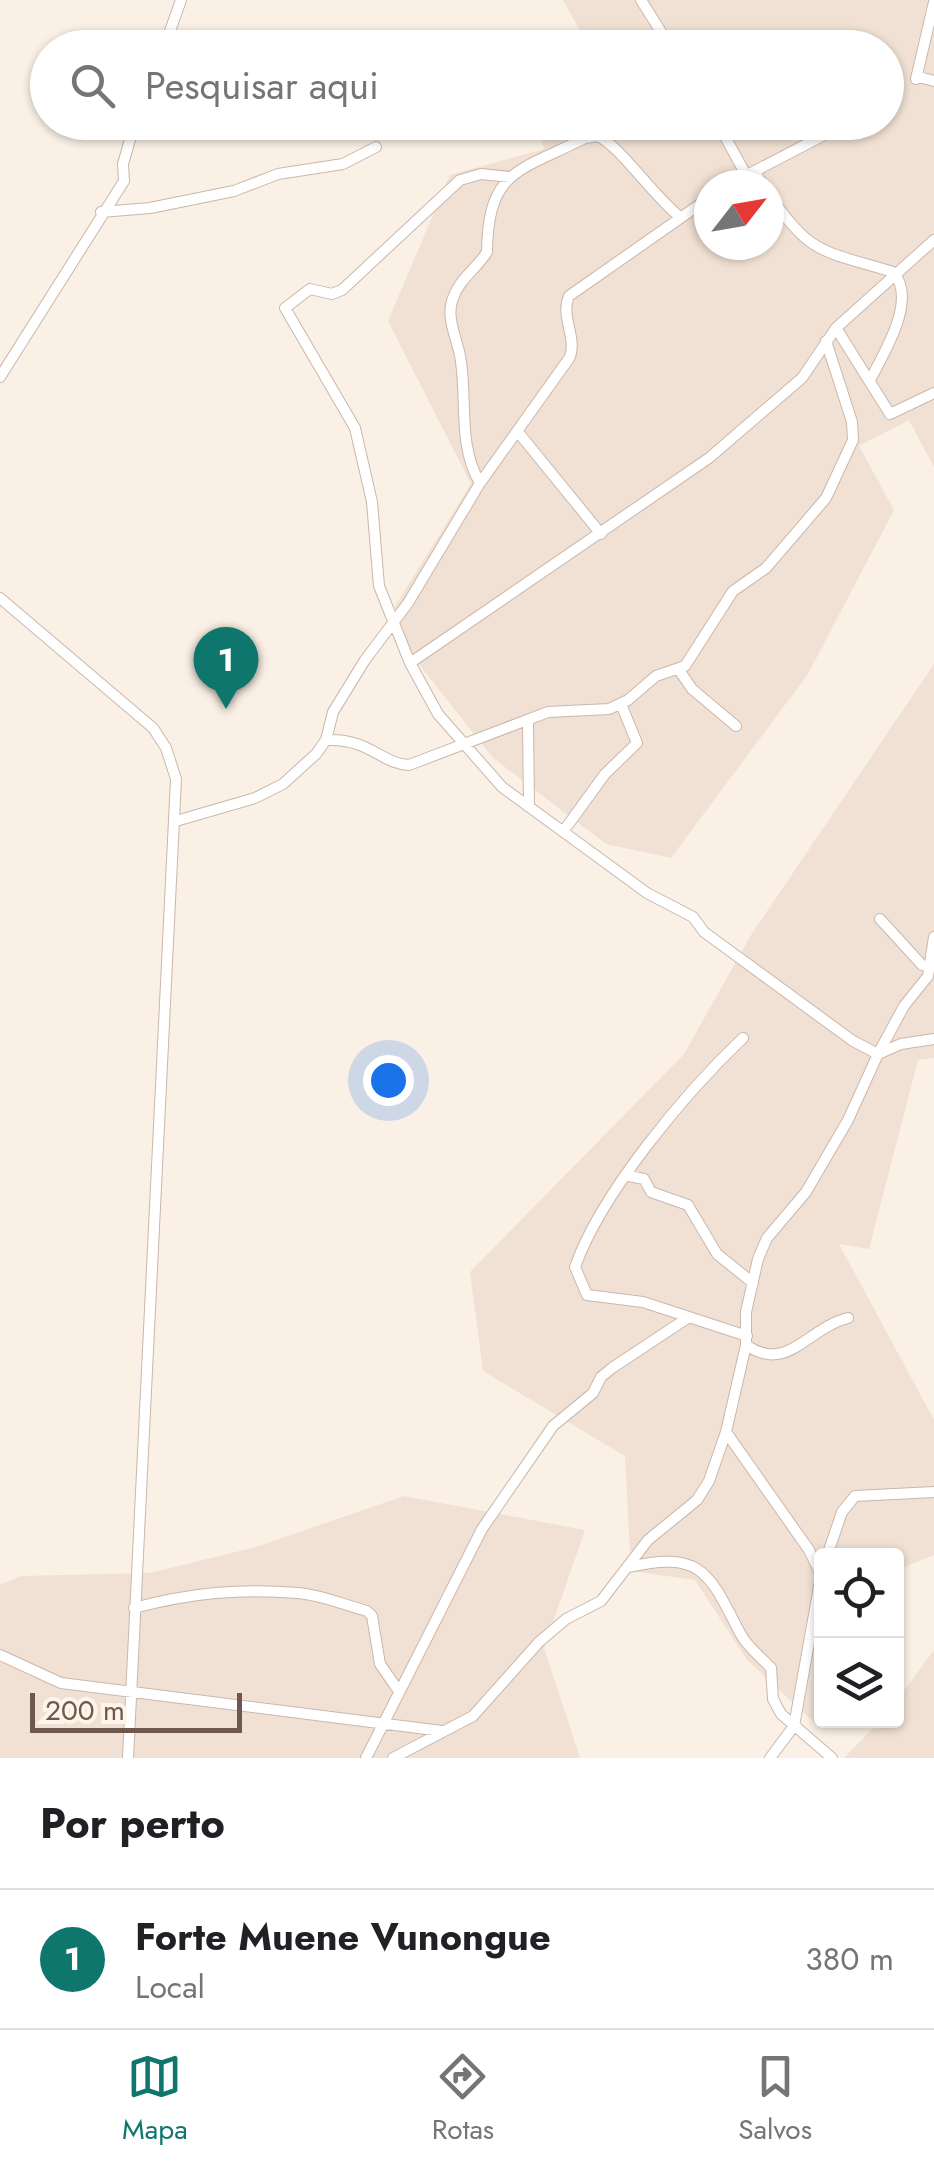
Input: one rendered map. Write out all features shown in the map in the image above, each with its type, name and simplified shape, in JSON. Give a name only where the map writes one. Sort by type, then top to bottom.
[{"type":"street","points":[[171,30],[182,0]]},
{"type":"street","points":[[641,0],[660,30]]},
{"type":"street","points":[[934,2],[918,78],[934,81]]},
{"type":"street","points":[[0,376],[124,181],[123,164],[130,140]]},
{"type":"street","points":[[480,483],[472,464],[460,402],[462,361],[450,304],[464,275],[487,252],[488,208],[502,182],[582,140]]},
{"type":"street","points":[[603,140],[650,192],[680,216]]},
{"type":"street","points":[[729,140],[748,170]]},
{"type":"street","points":[[756,170],[813,140]]},
{"type":"street","points":[[101,212],[150,208],[234,191],[278,174],[343,164],[376,147]]},
{"type":"street","points":[[510,176],[481,174],[460,180],[342,290],[332,294],[310,289],[286,308],[356,433],[372,502],[379,586],[410,663],[462,743],[502,787],[565,829],[647,893],[693,918],[704,932],[820,1019],[878,1054]]},
{"type":"street","points":[[176,821],[255,798],[284,784],[326,740],[332,712],[480,483],[570,357],[572,342],[565,305],[569,296],[694,207]]},
{"type":"street","points":[[784,217],[810,244],[893,272],[902,286],[902,304],[870,380]]},
{"type":"street","points":[[410,663],[709,458],[802,378],[836,328],[893,272],[934,240]]},
{"type":"street","points":[[836,328],[890,414],[934,394]]},
{"type":"street","points":[[326,740],[359,741],[404,766],[462,743],[528,724],[548,712],[596,712],[622,704],[656,676],[679,670],[704,642],[733,591],[766,568],[832,488],[854,432],[826,341]]},
{"type":"street","points":[[518,432],[601,534]]},
{"type":"street","points":[[0,598],[153,728],[173,764],[176,821],[128,1758]]},
{"type":"street","points":[[679,670],[692,689],[736,726]]},
{"type":"street","points":[[565,829],[605,774],[637,743],[622,704]]},
{"type":"street","points":[[528,724],[530,807]]},
{"type":"street","points":[[880,919],[931,972]]},
{"type":"street","points":[[392,1758],[473,1716],[546,1634],[601,1601],[648,1540],[697,1500],[709,1481],[726,1432],[746,1341],[753,1283],[767,1238],[806,1192],[848,1120],[904,1006],[931,972],[934,937]]},
{"type":"street","points":[[742,1038],[695,1084],[628,1176],[578,1258],[575,1273],[587,1295],[644,1302],[746,1341],[762,1356],[776,1357],[834,1322],[848,1318]]},
{"type":"street","points":[[878,1054],[900,1044],[934,1039]]},
{"type":"street","points":[[628,1176],[644,1179],[650,1192],[693,1210],[716,1254],[753,1283]]},
{"type":"street","points":[[366,1758],[482,1529],[553,1426],[593,1394],[601,1377],[612,1368],[686,1319]]},
{"type":"street","points":[[726,1432],[814,1558]]},
{"type":"street","points":[[829,1548],[842,1512],[855,1496],[934,1492]]},
{"type":"street","points":[[628,1567],[666,1560],[696,1566],[708,1574],[748,1646],[771,1668],[773,1699],[794,1726],[832,1758]]},
{"type":"street","points":[[134,1608],[222,1589],[321,1597],[367,1611],[372,1616],[380,1664],[398,1690]]},
{"type":"street","points":[[770,1758],[794,1726],[814,1610]]},
{"type":"street","points":[[0,1655],[60,1684],[443,1731]]},
{"type":"street","points":[[783,1741],[807,1737]]},
{"type":"shaded area","points":[[563,0],[934,0],[934,467],[909,420],[859,446],[894,510],[808,674],[671,858],[606,844],[493,758],[411,654],[395,606],[471,484],[388,321],[450,175],[544,149],[541,140],[904,140],[904,30],[580,30]]},
{"type":"shaded area","points":[[934,664],[934,1058],[918,1060],[869,1249],[839,1244],[934,1420],[934,1555],[904,1567],[904,1548],[814,1548],[814,1722],[747,1660],[695,1580],[631,1571],[625,1456],[483,1371],[470,1272],[684,1054],[751,935]]},
{"type":"shaded area","points":[[404,1496],[585,1530],[544,1648],[580,1758],[0,1758],[0,1585],[21,1576],[150,1573],[256,1547]]},
{"type":"shaded area","points":[[934,1650],[934,1758],[844,1758],[873,1728],[904,1728],[904,1691]]},
{"type":"place","name":"Forte Muene Vunongue","points":[[226,709]]}]
